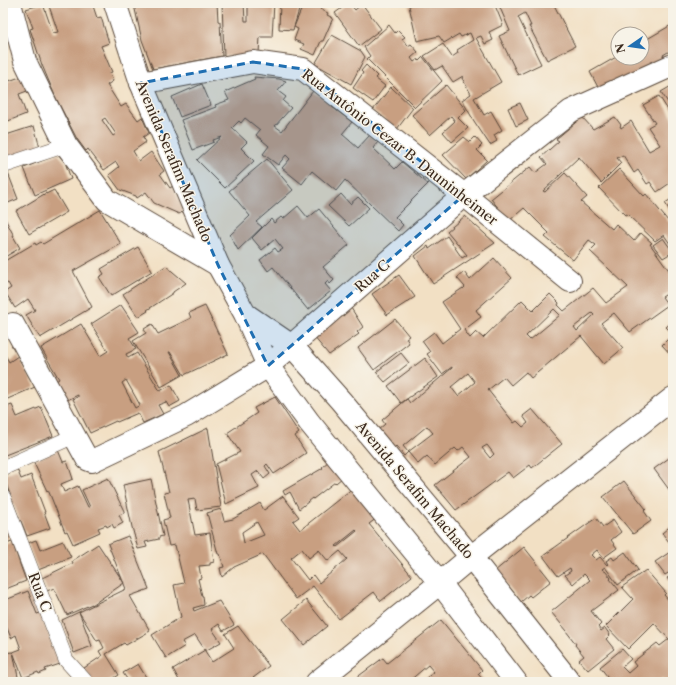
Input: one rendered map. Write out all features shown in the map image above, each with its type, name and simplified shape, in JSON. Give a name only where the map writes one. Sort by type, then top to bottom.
[{"type":"street","points":[[10,3],[25,61],[66,145],[107,200],[218,265]]},
{"type":"street","name":"Avenida Serafim Machado","points":[[115,3],[141,83],[218,265],[245,314],[268,366],[309,422],[440,583],[516,682]]},
{"type":"street","name":"Rua Antônio Cezar B. Dauninheimer","points":[[141,83],[253,62],[303,68],[570,281]]},
{"type":"street","name":"Rua C","points":[[13,324],[87,459],[92,461],[186,416],[268,366],[464,195],[571,111],[673,65]]},
{"type":"street","name":"Avenida Serafim Machado","points":[[245,314],[292,346],[341,401],[471,557],[570,682]]},
{"type":"street","points":[[317,682],[471,557],[673,398]]},
{"type":"lane","points":[[3,166],[66,145]]},
{"type":"lane","points":[[3,468],[74,436]]},
{"type":"lane","name":"Rua C","points":[[3,497],[66,660],[86,682]]},
{"type":"highlighted area","points":[[253,62],[303,69],[464,195],[268,366],[218,265],[141,83]]},
{"type":"building","points":[[57,3],[92,3],[97,18],[101,17],[109,43],[101,46],[112,72],[110,73],[113,81],[107,85],[121,107],[126,104],[138,120],[142,117],[149,133],[143,137],[146,142],[133,151],[139,161],[151,152],[164,171],[160,174],[170,188],[173,186],[184,211],[179,214],[154,203],[146,192],[137,198],[136,196],[120,190],[109,175],[119,167],[116,162],[104,170],[88,149],[86,151],[77,139],[56,98],[42,65],[30,29],[33,28],[26,9],[43,4],[53,33],[58,32],[49,6]],"holes":[[[105,118],[116,134],[113,136],[102,120]]]},
{"type":"building","points":[[217,3],[218,21],[220,22],[222,56],[153,69],[142,40],[134,5]]},
{"type":"building","points":[[222,3],[244,3],[245,21],[248,21],[248,3],[274,3],[272,37],[260,37],[259,53],[247,56],[224,56]]},
{"type":"building","points":[[280,3],[301,3],[293,30],[279,29]]},
{"type":"building","points":[[304,3],[314,4],[333,18],[315,55],[301,49],[304,44],[294,40],[298,29],[294,27]]},
{"type":"building","points":[[349,3],[355,10],[362,4],[381,29],[359,46],[335,13]]},
{"type":"building","points":[[411,3],[494,3],[503,25],[489,32],[493,40],[485,44],[481,36],[476,38],[501,82],[474,98],[484,115],[491,111],[502,130],[494,135],[497,141],[490,145],[462,100],[471,94],[462,78],[464,77],[463,76],[453,82],[442,66],[435,70],[424,56],[443,44],[452,57],[458,53],[457,50],[473,40],[470,33],[461,37],[459,34],[444,43],[439,36],[417,41],[409,6]]},
{"type":"building","points":[[498,3],[553,3],[575,46],[547,60],[529,26],[531,26],[525,13],[518,17],[541,64],[518,75],[499,36],[510,31]]},
{"type":"building","points":[[673,24],[673,49],[663,55],[667,62],[600,91],[590,72],[610,61],[610,66],[650,66],[650,37]]},
{"type":"building","points":[[389,25],[395,33],[398,30],[405,37],[402,39],[408,46],[411,44],[418,52],[411,58],[414,62],[418,59],[419,61],[423,57],[442,81],[415,107],[367,59],[370,56],[364,47]]},
{"type":"building","points":[[332,35],[361,51],[365,57],[351,84],[315,64]]},
{"type":"building","points":[[366,65],[377,76],[375,78],[385,86],[373,102],[353,88],[363,73],[361,71]]},
{"type":"building","points":[[23,76],[27,91],[19,94],[26,114],[3,123],[3,83]]},
{"type":"building","points":[[254,77],[286,81],[278,91],[286,97],[283,101],[291,108],[275,126],[282,131],[313,91],[333,105],[332,107],[352,122],[342,134],[358,148],[370,135],[378,142],[373,148],[395,169],[402,162],[428,184],[395,217],[403,225],[398,231],[345,180],[336,191],[312,171],[302,184],[282,168],[290,159],[286,155],[278,165],[263,154],[269,146],[256,135],[260,130],[245,118],[241,123],[239,121],[232,128],[247,142],[241,148],[254,161],[225,188],[197,160],[222,137],[213,140],[214,142],[193,150],[181,120],[216,107],[215,105],[229,100],[225,92],[255,79]]},
{"type":"building","points":[[202,84],[211,105],[180,117],[172,97]]},
{"type":"building","points":[[446,85],[466,110],[458,118],[468,128],[452,142],[443,132],[455,121],[451,116],[430,135],[412,115]]},
{"type":"building","points":[[673,85],[673,110],[661,92]]},
{"type":"building","points":[[391,87],[413,108],[397,129],[373,110]]},
{"type":"building","points":[[659,96],[673,118],[673,188],[670,183],[657,192],[650,182],[647,184],[638,170],[634,173],[623,155],[617,158],[621,163],[601,183],[579,157],[543,191],[545,192],[565,173],[587,197],[581,202],[612,229],[616,224],[634,241],[641,233],[652,243],[650,244],[673,276],[673,290],[662,297],[668,305],[630,332],[614,313],[601,323],[623,348],[604,364],[581,336],[531,378],[526,372],[511,385],[504,377],[488,390],[514,423],[517,421],[523,427],[528,423],[523,416],[532,409],[562,444],[532,468],[530,465],[513,478],[508,472],[456,510],[435,485],[471,457],[463,447],[458,451],[455,448],[435,465],[427,456],[418,464],[408,452],[404,456],[396,446],[393,449],[378,430],[385,424],[382,420],[407,399],[410,403],[452,368],[442,374],[427,354],[430,352],[422,341],[434,332],[442,343],[460,329],[442,302],[465,287],[457,278],[464,272],[470,280],[494,258],[512,278],[476,310],[481,317],[464,330],[470,338],[476,332],[483,338],[522,300],[533,311],[550,294],[559,303],[558,305],[564,311],[593,288],[606,303],[628,287],[590,251],[596,245],[589,240],[573,260],[545,237],[549,233],[524,208],[509,221],[491,199],[530,167],[535,173],[547,164],[541,157],[559,141],[556,139],[582,117],[593,129],[615,117],[621,125],[621,128],[631,121],[649,151],[660,145],[648,127],[655,123],[643,105]],"holes":[[[554,309],[560,315],[530,340],[526,336]],[[592,313],[594,315],[577,331],[574,327]],[[468,373],[475,382],[458,396],[451,387]],[[427,426],[433,433],[408,452],[403,446]],[[487,445],[494,454],[490,458],[482,448]]]},
{"type":"building","points":[[520,103],[528,120],[516,126],[508,108]]},
{"type":"building","points":[[34,126],[40,148],[3,160],[3,136]]},
{"type":"building","points":[[464,137],[470,142],[475,137],[482,145],[477,150],[487,160],[466,179],[443,155]]},
{"type":"building","points":[[58,154],[65,162],[71,179],[35,195],[24,168]]},
{"type":"building","points":[[267,159],[293,190],[256,222],[262,227],[238,250],[230,235],[250,216],[229,191]]},
{"type":"building","points":[[6,168],[18,199],[3,205],[3,169]]},
{"type":"building","points":[[619,169],[644,196],[646,194],[673,227],[673,248],[664,235],[655,241],[627,214],[625,215],[599,188]]},
{"type":"building","points":[[54,190],[67,212],[29,234],[16,211],[46,193]]},
{"type":"building","points":[[341,194],[350,204],[358,197],[369,208],[349,226],[328,206]]},
{"type":"building","points":[[673,198],[673,216],[665,203]]},
{"type":"building","points":[[298,206],[308,218],[319,209],[349,245],[323,267],[334,280],[330,284],[328,281],[325,284],[331,291],[308,310],[273,267],[268,271],[260,260],[275,248],[278,252],[283,249],[275,239],[262,250],[252,238],[271,219],[274,223],[281,217],[283,219]]},
{"type":"building","points":[[100,210],[121,244],[73,271],[92,307],[40,338],[26,315],[35,310],[28,299],[15,308],[5,292],[11,288],[8,283],[3,285],[3,262],[35,243],[36,245],[41,242],[43,244]]},
{"type":"building","points":[[3,215],[20,248],[3,258]]},
{"type":"building","points":[[465,216],[495,243],[433,284],[415,256],[428,246],[429,249],[447,236],[462,258],[467,255],[447,231]]},
{"type":"building","points":[[663,238],[673,252],[663,258],[653,245]]},
{"type":"building","points":[[138,247],[152,271],[111,296],[99,277],[104,274],[101,269]]},
{"type":"building","points":[[166,266],[186,283],[138,317],[123,294]]},
{"type":"building","points":[[399,275],[415,297],[387,315],[372,294]]},
{"type":"building","points":[[121,305],[139,332],[129,338],[136,349],[126,354],[128,358],[137,353],[160,391],[171,385],[180,401],[169,407],[166,402],[158,405],[163,414],[143,423],[138,413],[90,433],[73,399],[78,397],[78,395],[65,401],[55,382],[59,379],[41,348],[81,324],[100,356],[108,351],[91,324]],"holes":[[[126,380],[140,405],[135,408],[122,383]]]},
{"type":"building","points":[[205,306],[228,354],[184,375],[169,352],[182,375],[161,387],[133,341],[146,333],[144,329],[152,324],[158,334],[191,318],[189,313]]},
{"type":"building","points":[[351,308],[363,327],[357,332],[359,334],[329,355],[314,337]]},
{"type":"building","points":[[395,319],[409,336],[406,338],[409,343],[374,370],[358,348]]},
{"type":"building","points":[[673,321],[673,334],[666,327]]},
{"type":"building","points":[[669,338],[673,343],[673,357],[662,345]]},
{"type":"building","points":[[3,351],[9,362],[18,356],[35,387],[3,401]]},
{"type":"building","points":[[401,353],[409,363],[385,382],[376,372]]},
{"type":"building","points":[[425,358],[438,377],[401,403],[388,386]]},
{"type":"building","points":[[275,397],[299,433],[295,436],[306,453],[274,474],[267,464],[265,466],[270,474],[264,479],[258,471],[252,475],[259,488],[226,504],[216,464],[240,452],[227,433],[257,413],[254,408]]},
{"type":"building","points":[[12,405],[17,417],[41,407],[53,436],[5,455],[3,450],[3,408]]},
{"type":"building","points":[[208,428],[221,507],[197,510],[195,499],[188,500],[195,535],[210,533],[214,562],[210,563],[210,565],[199,566],[201,578],[198,579],[204,605],[193,608],[194,611],[219,601],[234,625],[223,631],[219,624],[212,629],[221,642],[205,651],[212,662],[234,648],[225,634],[238,626],[269,666],[253,678],[255,682],[180,682],[173,669],[205,650],[195,635],[182,642],[185,646],[166,658],[152,635],[181,617],[174,585],[184,583],[175,545],[169,546],[163,520],[170,518],[164,493],[169,492],[159,452]]},
{"type":"building","points":[[58,450],[63,462],[67,461],[73,479],[61,484],[64,492],[78,486],[88,507],[90,507],[82,490],[108,478],[124,511],[124,513],[119,515],[123,523],[114,528],[112,524],[107,527],[106,525],[98,528],[100,532],[73,544],[67,531],[65,532],[48,490],[47,491],[33,461]]},
{"type":"building","points":[[673,455],[673,495],[654,469]]},
{"type":"building","points":[[330,460],[343,477],[299,509],[290,492],[285,495],[283,491],[323,468],[322,467]]},
{"type":"building","points":[[17,469],[21,479],[31,475],[50,528],[27,536],[4,478],[6,474]]},
{"type":"building","points":[[151,479],[163,536],[159,537],[159,539],[145,542],[147,547],[138,549],[123,485]]},
{"type":"building","points":[[624,481],[646,509],[644,511],[651,521],[633,534],[603,497]]},
{"type":"building","points":[[353,488],[377,518],[369,524],[412,576],[381,601],[374,592],[339,619],[313,586],[296,599],[263,554],[234,567],[222,577],[220,568],[224,567],[220,554],[218,554],[207,513],[221,509],[224,521],[233,519],[260,503],[264,510],[283,496],[299,517],[293,521],[300,530]],"holes":[[[257,522],[264,535],[244,543],[242,532]],[[356,530],[357,531],[337,547],[336,546]],[[302,549],[309,558],[319,550],[328,561],[340,551],[347,559],[319,583],[313,575],[308,580],[291,558]]]},
{"type":"building","points":[[596,518],[603,527],[613,520],[621,532],[611,540],[617,548],[603,558],[597,550],[591,555],[596,560],[600,557],[607,565],[608,564],[606,561],[612,557],[614,560],[625,552],[638,570],[618,585],[605,567],[602,569],[611,578],[610,579],[619,590],[591,611],[601,624],[598,627],[601,631],[605,628],[610,635],[606,639],[614,649],[588,670],[579,660],[584,656],[575,645],[576,644],[567,631],[551,612],[590,580],[584,574],[573,584],[565,575],[571,571],[570,568],[558,576],[543,556]]},
{"type":"building","points":[[3,522],[9,538],[3,540]]},
{"type":"building","points":[[673,524],[673,547],[662,533]]},
{"type":"building","points":[[128,536],[149,589],[130,596],[150,631],[126,645],[124,643],[106,654],[119,675],[108,682],[92,682],[84,668],[102,656],[99,651],[104,648],[100,640],[97,641],[79,612],[126,589],[108,544]]},
{"type":"building","points":[[36,540],[40,550],[63,541],[71,557],[38,570],[28,543]]},
{"type":"building","points":[[12,542],[26,581],[3,590],[3,545]]},
{"type":"building","points":[[98,544],[124,583],[92,605],[67,615],[54,588],[47,591],[42,578],[73,563],[72,561]]},
{"type":"building","points":[[524,547],[551,581],[531,597],[529,595],[521,602],[495,571]]},
{"type":"building","points":[[673,550],[673,570],[665,575],[655,562]]},
{"type":"building","points":[[646,570],[666,593],[664,595],[673,605],[673,682],[664,682],[662,679],[659,682],[611,682],[600,667],[622,649],[631,659],[622,667],[628,673],[636,666],[633,662],[657,643],[660,646],[669,639],[654,623],[628,649],[606,626],[633,599],[622,587]]},
{"type":"building","points":[[673,574],[673,586],[667,578]]},
{"type":"building","points":[[28,591],[37,614],[40,613],[60,664],[45,669],[46,671],[39,674],[38,672],[23,678],[13,652],[21,649],[16,635],[11,638],[7,628],[3,630],[3,601]]},
{"type":"building","points":[[306,600],[327,626],[304,645],[283,619]]},
{"type":"building","points":[[79,612],[92,646],[74,653],[62,620]]},
{"type":"building","points":[[441,620],[482,670],[478,674],[485,682],[421,682],[434,672],[428,665],[408,682],[359,682],[356,678],[383,658],[387,663]]},
{"type":"building","points":[[13,652],[19,682],[3,682],[3,653]]},
{"type":"building","points":[[138,664],[149,682],[129,682],[123,673]]}]
